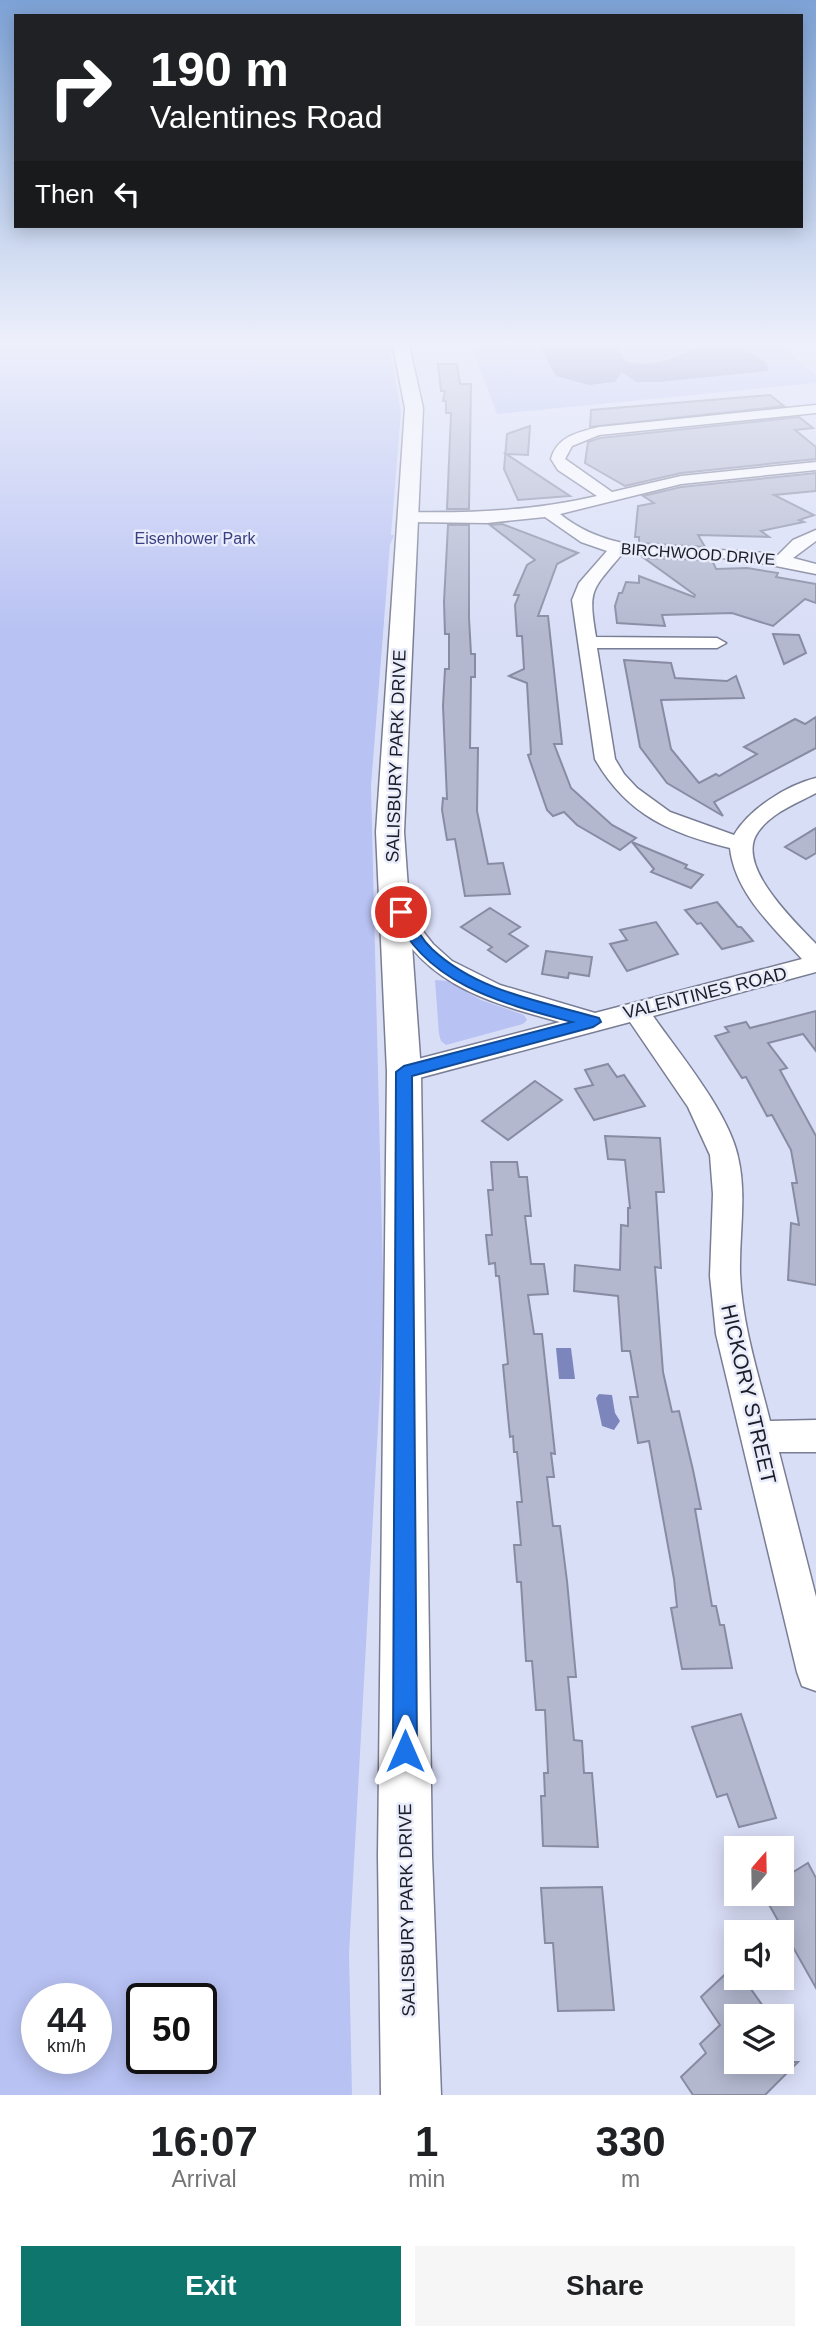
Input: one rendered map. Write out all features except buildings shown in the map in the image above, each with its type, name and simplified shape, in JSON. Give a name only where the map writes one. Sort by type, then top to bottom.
[{"type":"main road","name":"SALISBURY PARK DRIVE","points":[[411,2095],[405,1856],[404,1072],[390,832],[412,439]]},
{"type":"street","points":[[573,439],[561,447],[558,459],[563,467],[610,497]]},
{"type":"street","points":[[407,517],[487,518],[548,512],[681,480],[816,466]]},
{"type":"street","name":"BIRCHWOOD DRIVE","points":[[548,512],[568,530],[617,549],[660,554],[726,553],[782,560],[816,569]]},
{"type":"street","points":[[782,560],[799,543],[816,535]]},
{"type":"street","points":[[617,549],[581,594],[602,747],[616,780],[663,818],[701,834],[741,844]]},
{"type":"street","points":[[586,642],[717,643]]},
{"type":"street","points":[[816,784],[756,821],[741,844],[741,860],[752,883],[816,962]]},
{"type":"street","points":[[393,893],[409,930],[426,952],[464,979],[510,1000],[593,1022]]},
{"type":"street","name":"VALENTINES ROAD","points":[[404,1072],[816,962]]},
{"type":"street","name":"HICKORY STREET","points":[[635,1010],[700,1103],[724,1155],[728,1194],[726,1288],[740,1371],[816,1672]]},
{"type":"street","points":[[758,1437],[816,1436]]},
{"type":"green space","name":"Eisenhower Park","points":[[0,439],[399,439],[391,535],[394,535],[390,545],[371,786],[384,1318],[349,1953],[352,2095],[0,2095]]},
{"type":"green space","points":[[435,980],[447,981],[481,1000],[524,1015],[527,1020],[523,1024],[446,1045],[439,1034]]},
{"type":"shaded area","points":[[556,1348],[571,1348],[575,1379],[559,1379]]},
{"type":"shaded area","points":[[599,1394],[612,1395],[615,1413],[620,1421],[614,1430],[602,1426],[596,1398]]},
{"type":"route","points":[[401,912],[409,930],[426,952],[464,979],[510,1000],[593,1022],[404,1072],[405,1751]]}]
